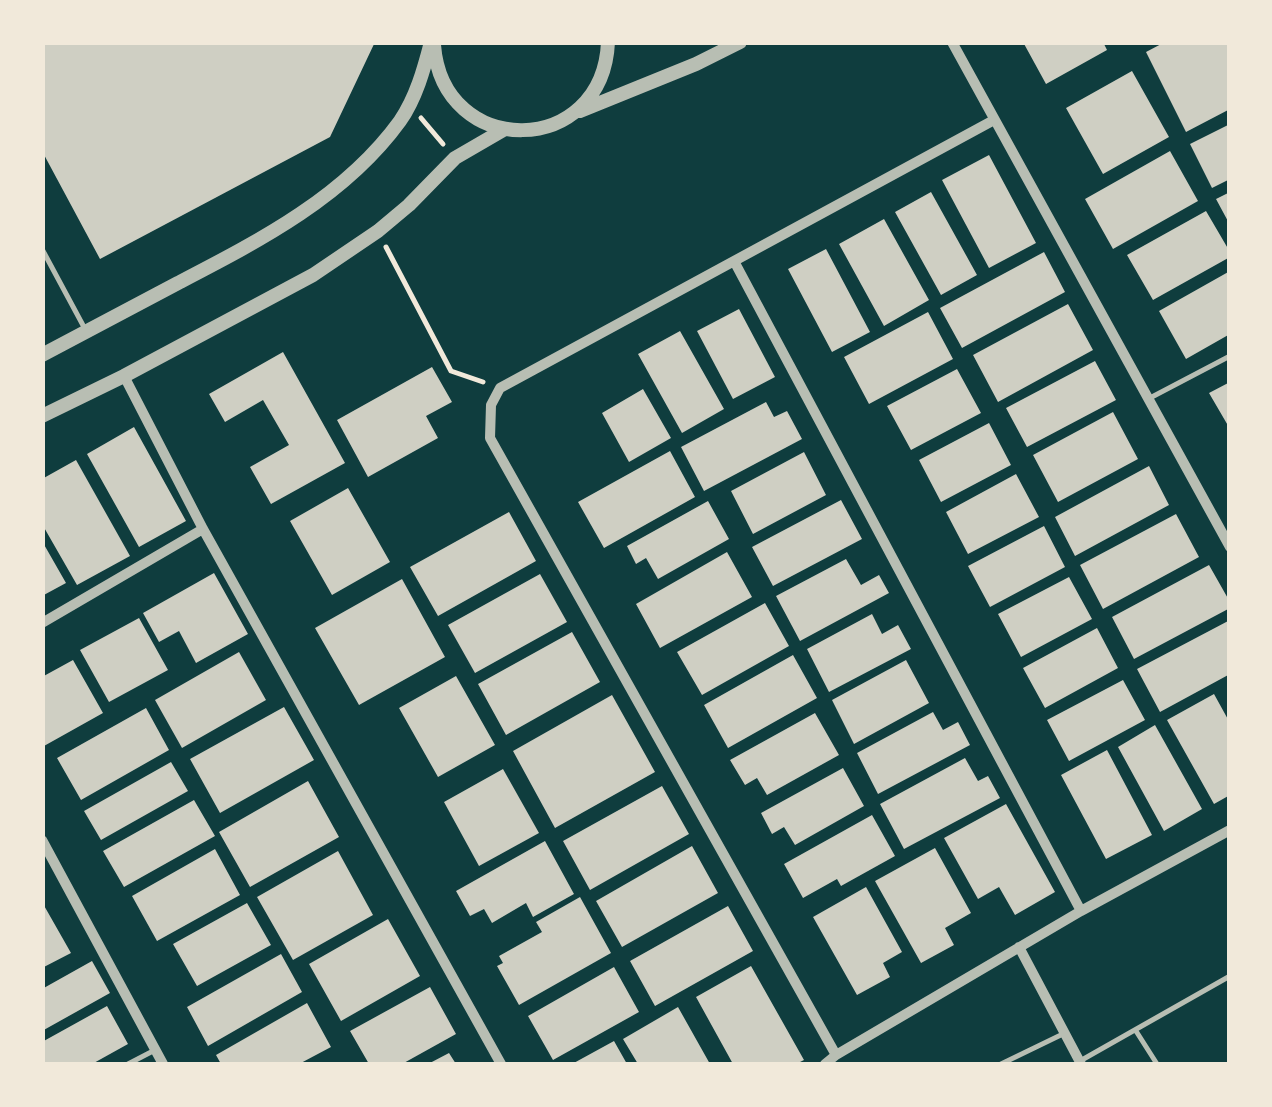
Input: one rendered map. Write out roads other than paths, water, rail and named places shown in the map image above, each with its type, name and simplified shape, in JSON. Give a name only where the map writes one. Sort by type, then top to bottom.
[{"type":"street","points":[[42,355],[224,259],[333,191],[367,160],[402,118],[433,42]]},
{"type":"street","points":[[433,42],[440,76],[456,101],[478,119],[504,129],[534,130],[650,84],[740,42]]},
{"type":"street","points":[[574,113],[602,76],[608,42]]},
{"type":"street","points":[[952,42],[1230,547]]},
{"type":"street","points":[[836,1056],[490,438],[492,405],[500,388],[994,120]]},
{"type":"street","points":[[42,416],[313,275],[378,231],[455,158],[504,129]]},
{"type":"street","points":[[734,261],[1081,911]]},
{"type":"street","points":[[124,376],[203,529],[501,1064]]},
{"type":"street","points":[[42,623],[203,529]]},
{"type":"street","points":[[825,1064],[1081,911],[1230,830]]},
{"type":"street","points":[[42,840],[163,1064]]},
{"type":"street","points":[[1020,948],[1080,1063]]},
{"type":"lane","points":[[42,249],[86,331]]},
{"type":"lane","points":[[1148,399],[1230,356]]},
{"type":"lane","points":[[1080,1063],[1230,976]]},
{"type":"lane","points":[[1136,1030],[1157,1064]]},
{"type":"lane","points":[[1001,1064],[1065,1033]]},
{"type":"lane","points":[[128,1064],[155,1050]]}]
